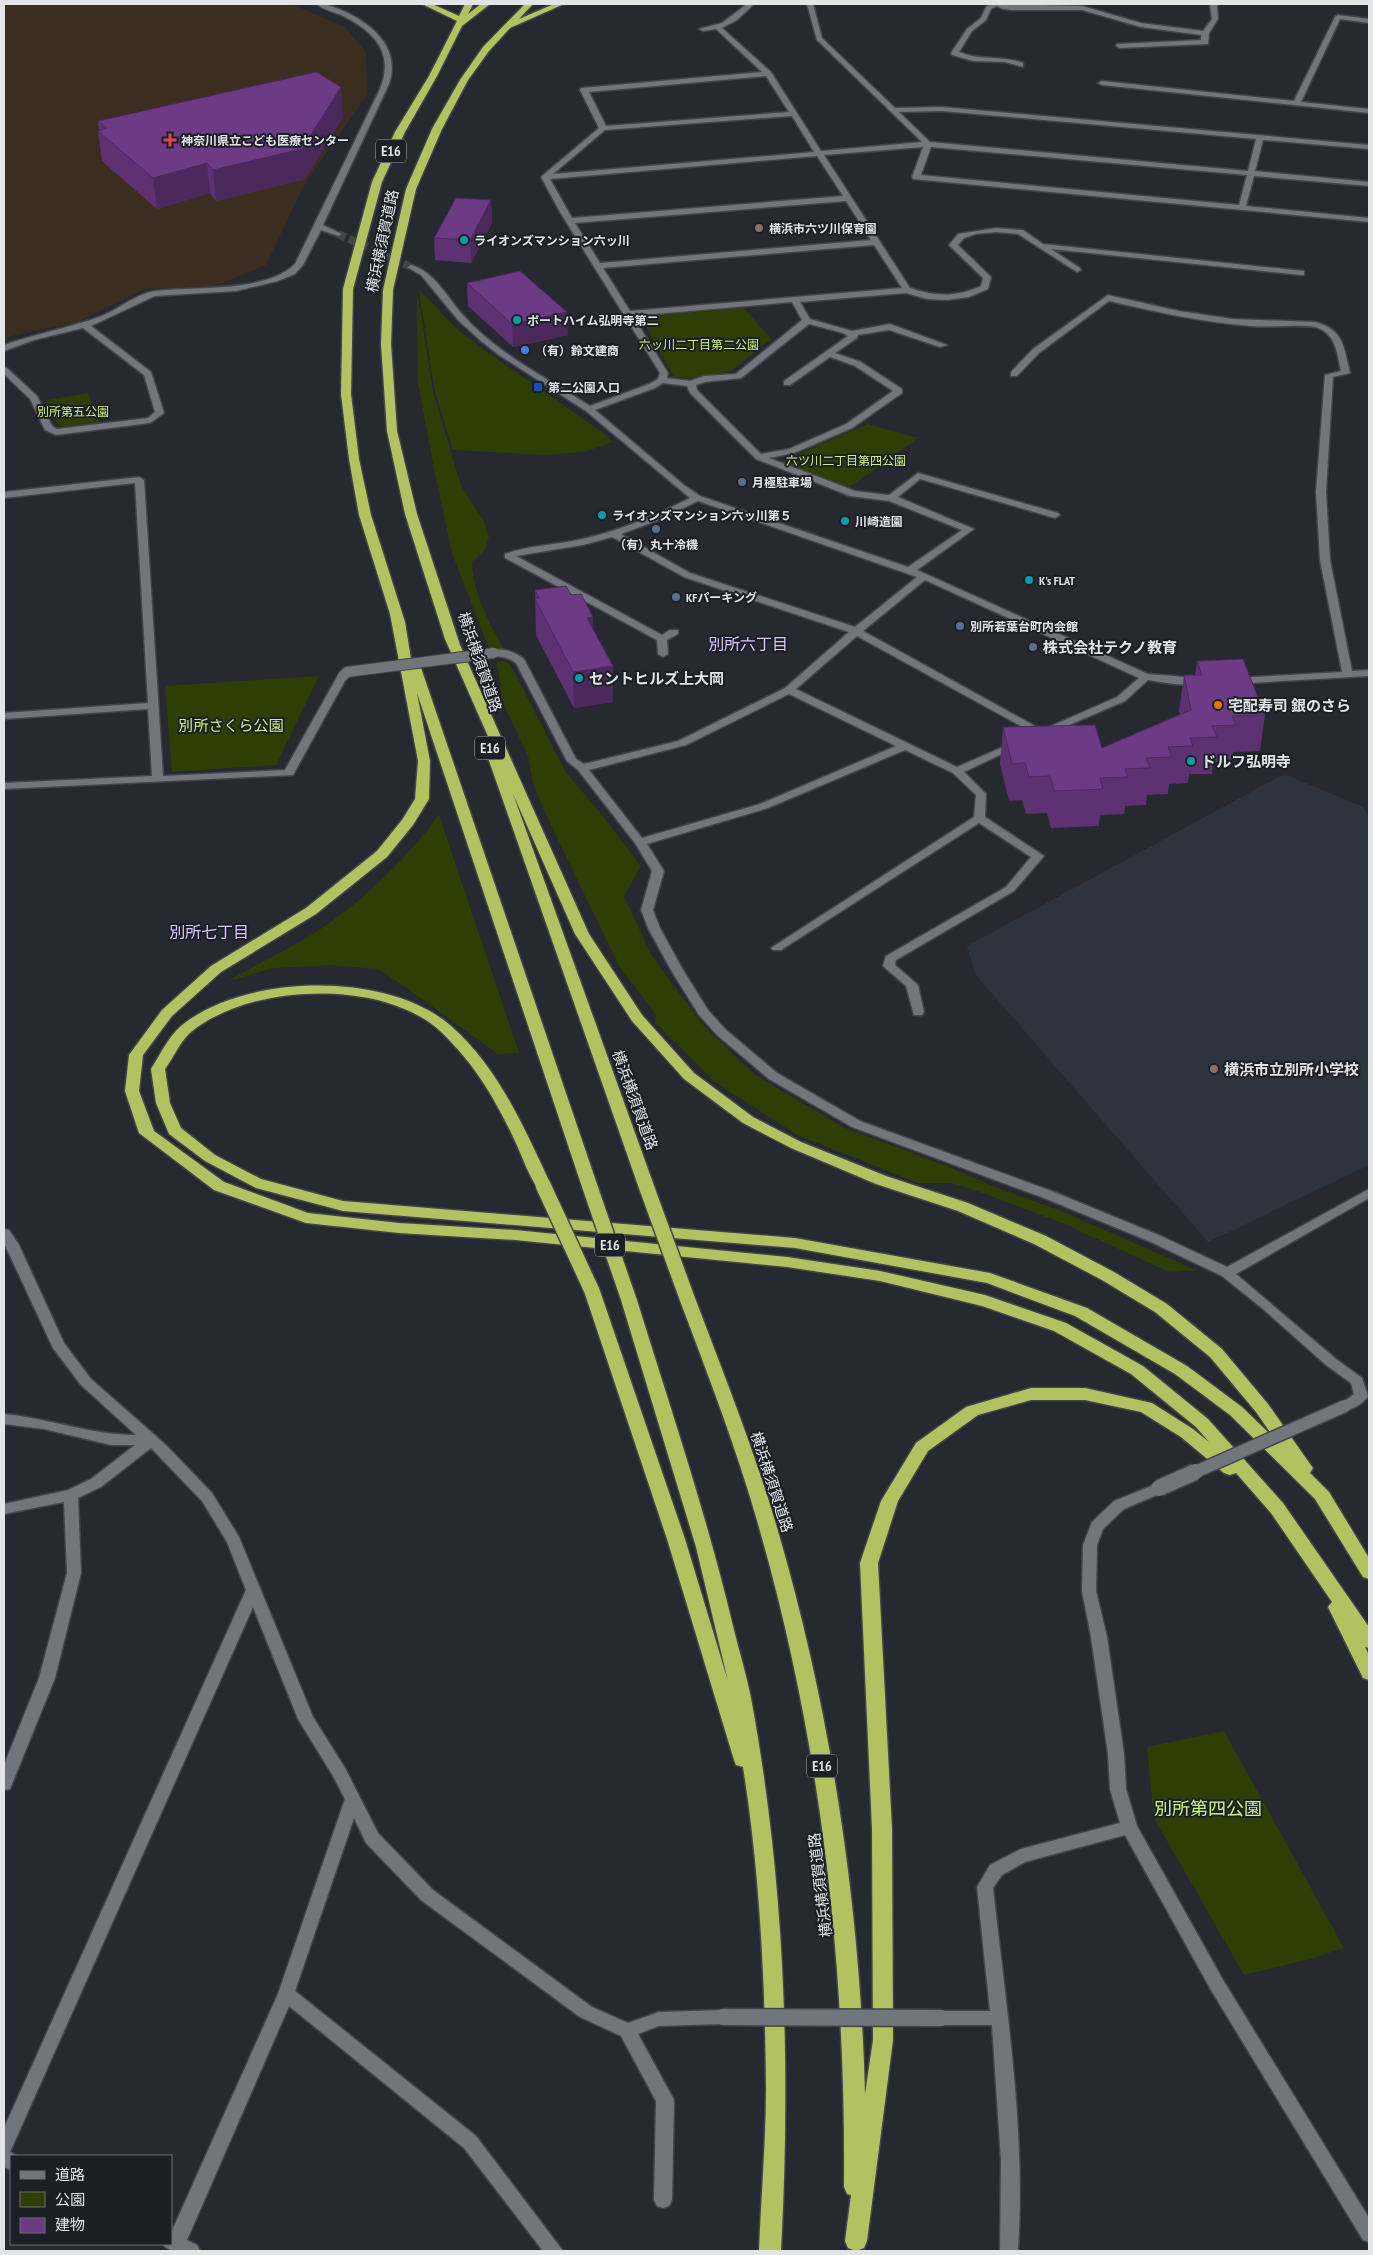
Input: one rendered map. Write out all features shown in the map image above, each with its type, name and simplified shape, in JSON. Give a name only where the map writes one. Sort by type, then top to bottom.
[{"type":"highway","points":[[426,4],[445,11],[461,22],[486,4]]},
{"type":"highway","points":[[445,11],[448,4]]},
{"type":"highway","points":[[514,14],[516,4]]},
{"type":"highway","points":[[514,14],[520,4]]},
{"type":"highway","name":"横浜横須賀道路","points":[[529,4],[514,14],[464,80],[437,129],[412,189],[388,290],[386,344],[392,431],[411,514],[451,639],[686,1298],[728,1405],[769,1531],[807,1685],[830,1812],[846,1941],[854,2068],[855,2246]]},
{"type":"highway","points":[[514,14],[536,4]]},
{"type":"highway","points":[[501,31],[560,4]]},
{"type":"highway","name":"横浜横須賀道路","points":[[469,5],[400,132],[377,182],[348,289],[346,394],[354,459],[365,515],[396,614],[629,1300],[705,1547],[741,1696],[761,1819],[772,1946],[775,2061],[770,2251]]},
{"type":"highway","points":[[396,614],[424,761],[422,799],[408,822],[382,854],[311,911],[216,970],[167,1013],[136,1055],[132,1091],[147,1133],[219,1186],[306,1218],[399,1228],[515,1235],[787,1262],[880,1276],[985,1301],[1060,1328],[1137,1370],[1202,1423],[1277,1508],[1369,1640]]},
{"type":"highway","points":[[451,639],[582,934],[637,1018],[688,1076],[748,1120],[796,1145],[881,1180],[964,1207],[1040,1240],[1108,1276],[1161,1308],[1216,1353],[1262,1408],[1323,1496],[1369,1572]]},
{"type":"highway","points":[[761,1819],[676,1539],[592,1291],[543,1185],[497,1091],[460,1042],[423,1012],[379,996],[318,988],[272,992],[224,1005],[186,1029],[158,1069],[163,1103],[174,1131],[210,1158],[256,1183],[343,1206],[795,1243],[990,1278],[1081,1312],[1181,1370],[1236,1411],[1323,1496]]},
{"type":"highway","points":[[855,2246],[883,2040],[882,1829],[869,1563],[890,1501],[922,1447],[972,1410],[1031,1394],[1085,1394],[1146,1407],[1187,1433],[1277,1508]]},
{"type":"highway","points":[[1354,1546],[1369,1563]]},
{"type":"highway","points":[[1317,1566],[1369,1673]]},
{"type":"street","points":[[4,348],[31,338],[85,325],[109,316],[138,300],[154,294],[236,288],[275,279],[292,272],[299,265],[384,88],[389,63],[384,46],[376,34],[346,14],[320,4]]},
{"type":"street","points":[[703,29],[718,28],[733,20],[752,4]]},
{"type":"street","points":[[810,4],[819,38],[928,144]]},
{"type":"street","points":[[1020,65],[1003,59],[992,62],[966,58],[955,53],[969,30],[984,19],[988,8],[998,4],[1002,7],[1023,9],[1079,5],[1122,20],[1173,31],[1204,33]]},
{"type":"street","points":[[1120,46],[1205,42],[1204,33],[1215,19],[1213,5],[1216,4]]},
{"type":"street","points":[[1298,102],[1338,17],[1369,21]]},
{"type":"street","points":[[718,28],[768,74],[907,290]]},
{"type":"street","points":[[603,128],[584,90],[768,74]]},
{"type":"street","points":[[1102,83],[1369,110]]},
{"type":"street","points":[[892,110],[942,109],[1369,148]]},
{"type":"street","points":[[545,177],[603,128],[793,114]]},
{"type":"street","points":[[1242,208],[1260,138]]},
{"type":"street","points":[[928,144],[916,177],[1369,220]]},
{"type":"street","points":[[545,177],[928,144],[1369,184]]},
{"type":"street","points":[[545,177],[664,373],[662,380]]},
{"type":"street","points":[[570,221],[848,198]]},
{"type":"street","points":[[319,226],[338,234]]},
{"type":"street","points":[[628,314],[907,290],[923,296],[941,299],[956,298],[972,294],[985,287],[987,278],[953,245],[961,236],[996,230],[1020,232],[1077,270]]},
{"type":"street","points":[[598,266],[876,242]]},
{"type":"street","points":[[1042,246],[1301,273]]},
{"type":"street","points":[[411,267],[424,273],[461,318],[496,348],[589,409],[681,487],[698,498],[911,570],[1146,677],[1177,681],[1218,681],[1369,674]]},
{"type":"street","points":[[1014,374],[1036,351],[1108,298],[1187,316],[1215,320],[1256,324],[1308,324],[1324,328],[1336,336],[1346,373],[1329,375],[1321,492],[1325,560],[1348,674]]},
{"type":"street","points":[[794,299],[807,321],[850,334],[890,327],[943,345]]},
{"type":"street","points":[[589,409],[652,386],[662,380],[691,384],[704,379],[738,376],[807,321]]},
{"type":"street","points":[[4,370],[34,398],[48,428],[56,432],[150,420],[160,413],[148,374],[85,325]]},
{"type":"street","points":[[787,383],[854,336],[850,334]]},
{"type":"street","points":[[759,457],[790,450],[849,426],[899,391],[858,364],[830,354]]},
{"type":"street","points":[[691,384],[693,391],[759,457],[853,494],[891,498],[969,529],[911,570]]},
{"type":"street","points":[[891,498],[918,476],[1054,515]]},
{"type":"street","points":[[4,495],[139,480],[158,780]]},
{"type":"street","points":[[662,639],[508,556],[614,534],[662,516],[698,498]]},
{"type":"street","points":[[614,534],[686,575],[856,632],[1041,734]]},
{"type":"street","points":[[577,764],[682,743],[789,690],[924,576]]},
{"type":"street","points":[[662,639],[674,632]]},
{"type":"street","points":[[662,639],[663,654]]},
{"type":"street","points":[[4,786],[289,774],[342,677],[347,672],[494,654],[511,654],[520,661],[577,764],[640,842],[658,870],[646,910],[677,970],[703,1012],[720,1032],[773,1076],[856,1124],[1049,1195],[1156,1239],[1227,1273],[1267,1305],[1331,1362],[1357,1381],[1361,1396],[1344,1406],[1120,1505],[1097,1526],[1090,1545],[1089,1591],[1099,1637],[1116,1754],[1118,1789],[1129,1826],[1217,1985],[1369,2234]]},
{"type":"street","points":[[957,771],[1121,699],[1146,677]]},
{"type":"street","points":[[789,690],[957,771],[981,794],[979,818]]},
{"type":"street","points":[[4,716],[153,706]]},
{"type":"street","points":[[640,842],[764,806],[905,746]]},
{"type":"street","points":[[776,948],[979,818]]},
{"type":"street","points":[[918,1012],[912,985],[889,966],[890,958],[1010,889],[1038,856],[979,818]]},
{"type":"street","points":[[1227,1273],[1369,1193]]},
{"type":"street","points":[[4,1233],[12,1245],[58,1346],[86,1382],[151,1440],[207,1498],[234,1541],[282,1664],[306,1719],[339,1772],[372,1838],[427,1895],[586,2012],[627,2031],[665,2100],[663,2200]]},
{"type":"street","points":[[4,1419],[44,1424],[111,1440],[151,1440]]},
{"type":"street","points":[[4,1510],[71,1495],[96,1483],[151,1440]]},
{"type":"street","points":[[4,1784],[46,1678],[74,1573],[71,1495]]},
{"type":"street","points":[[4,2146],[254,1589]]},
{"type":"street","points":[[180,2245],[286,1994],[352,1800]]},
{"type":"street","points":[[1009,2251],[1008,2093],[998,2018],[985,1887],[996,1870],[1021,1856],[1129,1826]]},
{"type":"street","points":[[286,1994],[470,2142],[554,2251]]},
{"type":"street","points":[[627,2031],[659,2019],[723,2017],[998,2018]]},
{"type":"shaded area","name":"神奈川県立こども医療センター","points":[[4,4],[291,4],[345,27],[366,52],[367,95],[304,185],[266,265],[215,286],[145,289],[78,322],[4,339]]},
{"type":"shaded area","name":"横浜市立別所小学校","points":[[1284,774],[1363,807],[1369,817],[1369,1165],[1208,1242],[975,974],[967,946]]},
{"type":"green space","points":[[417,290],[433,392],[461,486],[484,522],[489,536],[485,550],[472,562],[475,585],[483,608],[504,650],[490,651],[452,553],[418,383]]},
{"type":"green space","points":[[419,290],[458,330],[602,432],[613,442],[584,452],[546,455],[453,450],[435,392]]},
{"type":"green space","name":"六ッ川二丁目第二公園","points":[[744,308],[771,339],[731,371],[691,378],[674,377],[641,317]]},
{"type":"green space","name":"別所第五公園","points":[[88,393],[99,422],[67,427],[58,425],[46,400]]},
{"type":"green space","name":"六ツ川二丁目第四公園","points":[[868,424],[918,438],[850,487],[780,462]]},
{"type":"green space","points":[[497,662],[509,663],[517,677],[565,771],[641,866],[624,896],[651,954],[705,1027],[754,1074],[845,1128],[942,1164],[1002,1190],[1059,1210],[1196,1270],[1169,1272],[1067,1225],[986,1194],[951,1183],[918,1183],[797,1135],[715,1082],[655,1023],[656,1014],[620,968],[533,784],[528,756],[503,703]]},
{"type":"green space","name":"別所さくら公園","points":[[319,676],[276,765],[172,772],[165,686]]},
{"type":"green space","points":[[439,815],[519,1053],[498,1054],[378,969],[330,965],[273,968],[228,981],[304,939],[344,912],[388,874]]},
{"type":"green space","name":"別所第四公園","points":[[1224,1731],[1344,1948],[1310,1959],[1244,1975],[1154,1818],[1147,1747]]},
{"type":"building","points":[[316,72],[341,87],[302,149],[213,170],[207,163],[153,178],[98,131],[107,128],[98,121]]},
{"type":"building","points":[[456,198],[491,200],[470,240],[434,238]]},
{"type":"building","points":[[520,271],[567,312],[512,324],[467,283]]},
{"type":"building","points":[[566,586],[571,595],[581,594],[593,617],[587,618],[613,666],[573,672],[535,599],[539,598],[535,590]]},
{"type":"building","points":[[1243,659],[1265,715],[1232,716],[1236,725],[1212,726],[1217,737],[1190,738],[1193,746],[1168,747],[1172,757],[1146,758],[1150,768],[1125,769],[1128,777],[1100,778],[1103,789],[1054,791],[1050,776],[1029,777],[1025,763],[1012,764],[1003,727],[1095,725],[1102,748],[1191,710],[1184,675],[1202,675],[1197,661]]},
{"type":"tunnel","points":[[338,234],[411,267]]},
{"type":"place","name":"神奈川県立こども医療センター","points":[[170,140]]},
{"type":"place","name":"横浜市六ツ川保育園","points":[[759,228]]},
{"type":"place","name":"ライオンズマンション六ッ川","points":[[464,240]]},
{"type":"place","name":"ポートハイム弘明寺第二","points":[[517,320]]},
{"type":"place","name":"（有）鈴文建商","points":[[525,350]]},
{"type":"place","name":"第二公園入口","points":[[538,387]]},
{"type":"place","name":"月極駐車場","points":[[742,482]]},
{"type":"place","name":"ライオンズマンション六ッ川第５","points":[[602,515]]},
{"type":"place","name":"川崎造園","points":[[845,521]]},
{"type":"place","name":"（有）丸十冷機","points":[[656,529]]},
{"type":"place","name":"K's FLAT","points":[[1029,580]]},
{"type":"place","name":"KFパーキング","points":[[676,597]]},
{"type":"place","name":"別所若葉台町内会館","points":[[960,626]]},
{"type":"place","name":"株式会社テクノ教育","points":[[1033,647]]},
{"type":"place","name":"セントヒルズ上大岡","points":[[579,678]]},
{"type":"place","name":"宅配寿司 銀のさら","points":[[1218,705]]},
{"type":"place","name":"ドルフ弘明寺","points":[[1191,761]]},
{"type":"place","name":"横浜市立別所小学校","points":[[1214,1069]]},
{"type":"district","name":"別所六丁目","points":[[748,644]]},
{"type":"district","name":"別所七丁目","points":[[209,932]]}]
